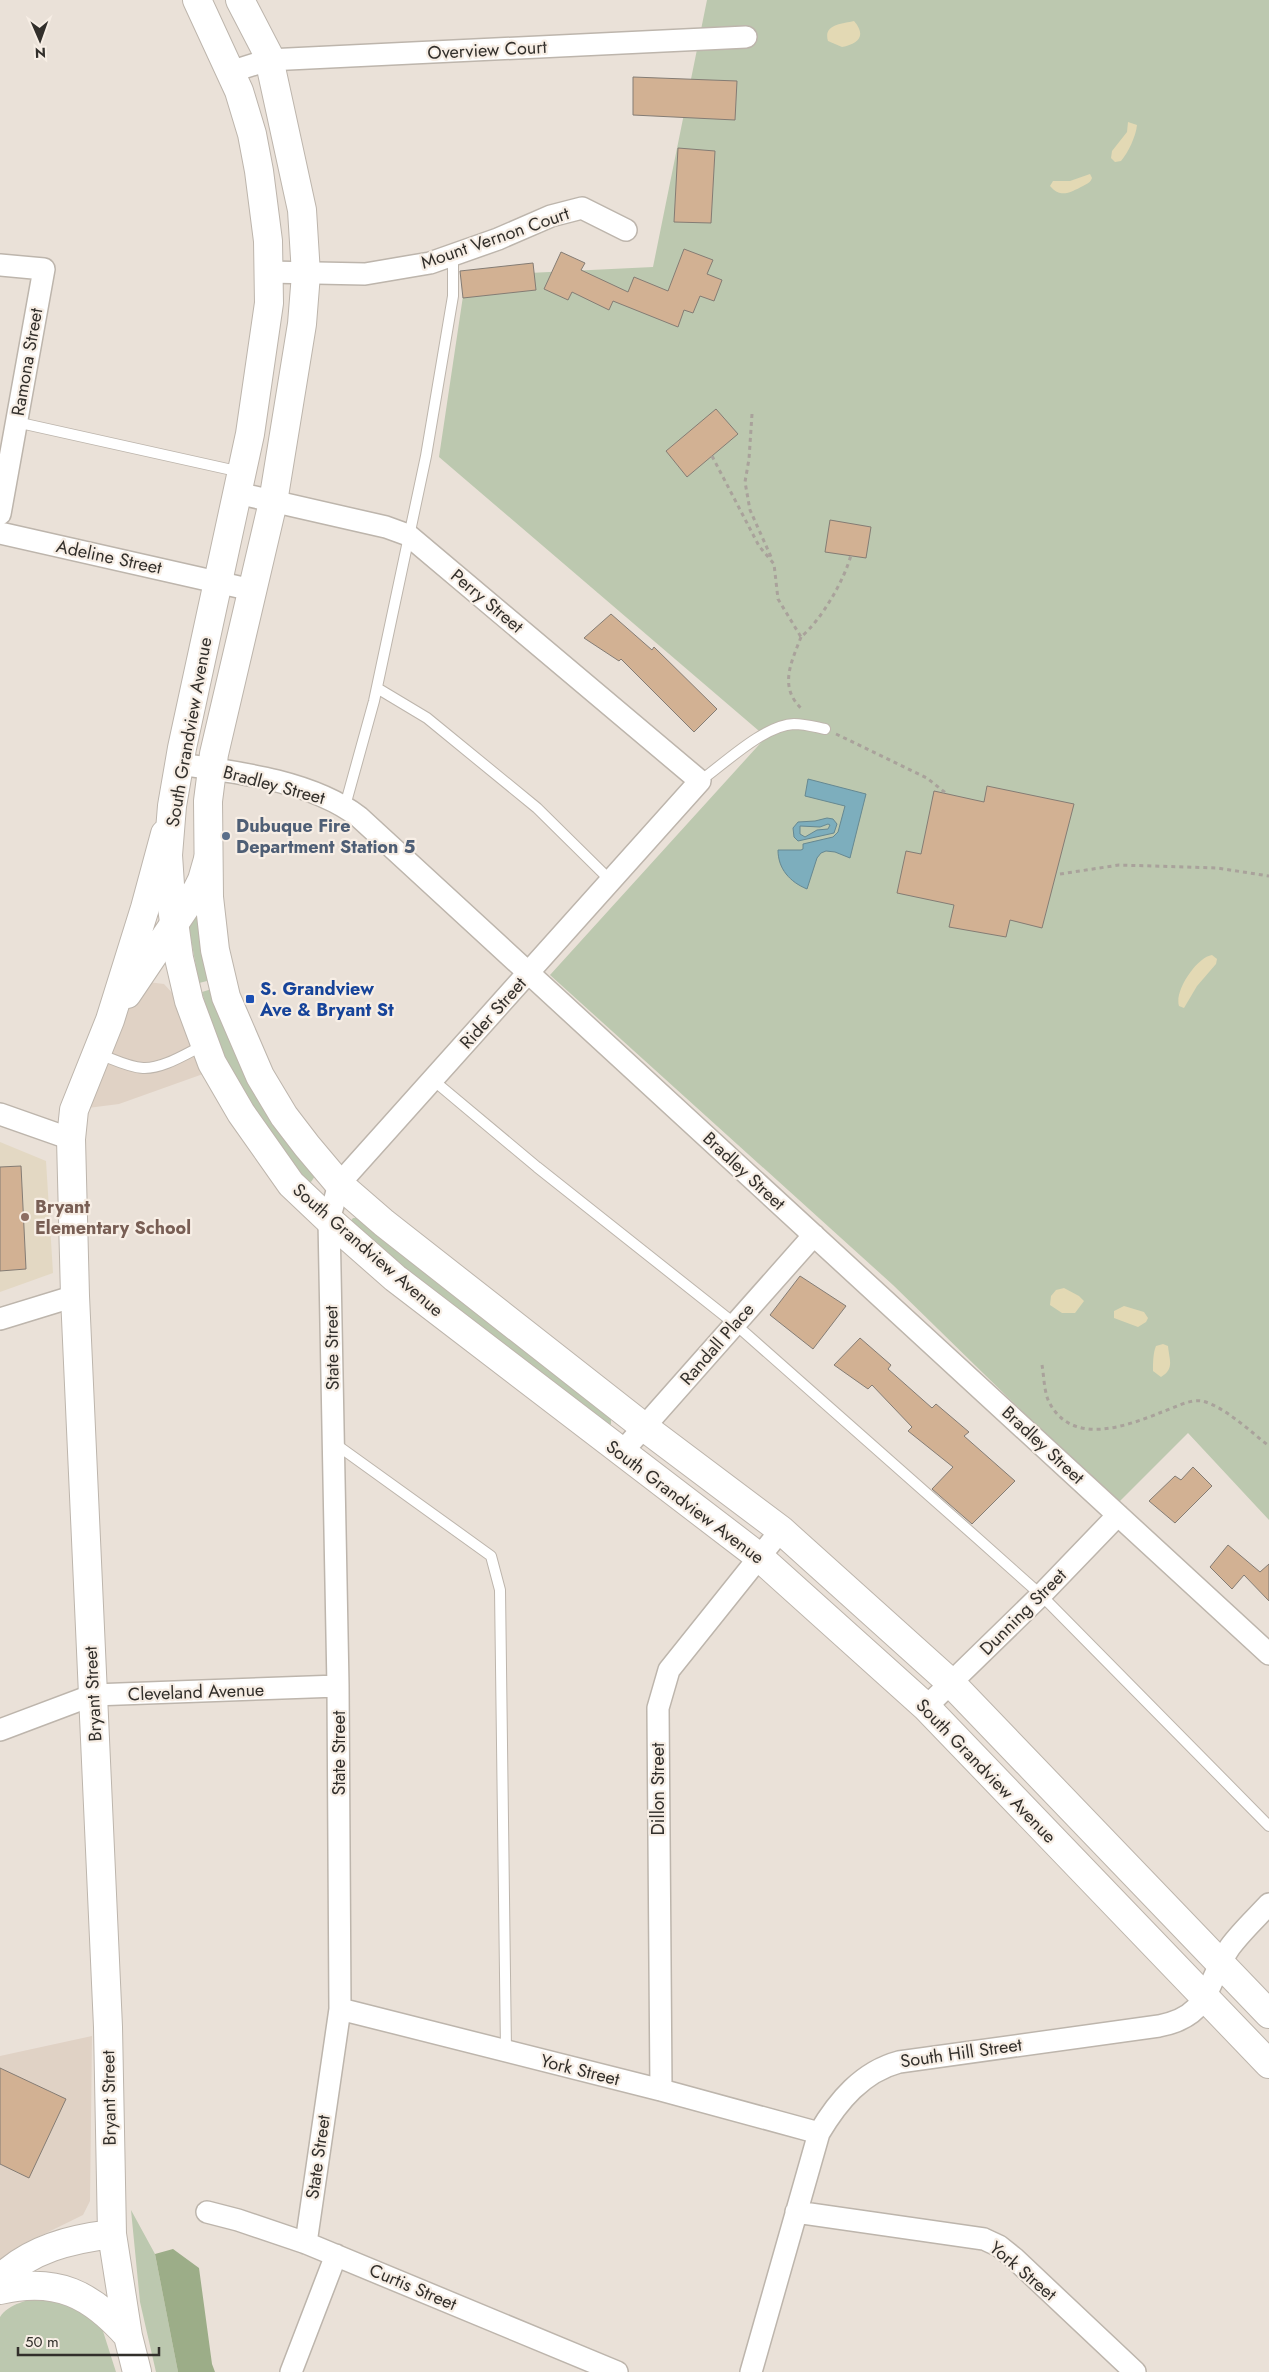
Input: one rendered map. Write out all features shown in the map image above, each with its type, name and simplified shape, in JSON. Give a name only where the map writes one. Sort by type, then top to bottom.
[{"type":"main road","name":"South Grandview Avenue","points":[[197,0],[239,91],[252,134],[260,171],[268,242],[269,303],[250,434],[179,764],[172,806],[168,855],[174,924],[186,988],[212,1063],[242,1113],[291,1184],[328,1220],[395,1278],[621,1453],[758,1556],[926,1707],[1213,1982],[1269,2014]]},
{"type":"main road","name":"South Grandview Avenue","points":[[240,0],[268,54],[302,210],[306,274],[302,324],[273,502],[212,769],[208,801],[208,859],[215,950],[226,997],[260,1076],[284,1116],[339,1184],[384,1224],[644,1427],[781,1530],[951,1683],[1213,1982],[1269,2064]]},
{"type":"main road","points":[[110,1020],[145,908],[172,806]]},
{"type":"main road","points":[[110,1020],[202,880],[208,859]]},
{"type":"main road","points":[[138,978],[148,972],[159,971],[176,977],[186,988]]},
{"type":"main road","name":"Bryant Street","points":[[110,1020],[74,1110],[71,1139],[75,1296],[108,2027],[112,2234],[128,2336],[137,2372]]},
{"type":"main road","points":[[0,2279],[22,2261],[48,2248],[88,2237],[112,2234]]},
{"type":"main road","points":[[0,2290],[35,2286],[79,2294],[99,2306],[128,2336]]},
{"type":"street","name":"Overview Court","points":[[230,72],[268,60],[746,38]]},
{"type":"street","name":"Mount Vernon Court","points":[[268,272],[365,274],[430,263],[551,216],[582,208],[626,230]]},
{"type":"street","name":"Ramona Street","points":[[0,265],[44,269],[0,514]]},
{"type":"street","name":"Perry Street","points":[[239,482],[273,502],[386,527],[408,535],[700,782]]},
{"type":"street","name":"Adeline Street","points":[[0,533],[252,590]]},
{"type":"street","name":"Bradley Street","points":[[179,764],[212,769],[317,793],[345,806],[1269,1654]]},
{"type":"street","name":"Rider Street","points":[[330,1262],[328,1220],[339,1184],[700,782]]},
{"type":"street","points":[[0,1114],[71,1139]]},
{"type":"street","name":"Randall Place","points":[[621,1453],[814,1235]]},
{"type":"street","name":"State Street","points":[[306,2242],[340,2009],[338,1686],[330,1262]]},
{"type":"street","points":[[0,1319],[75,1296]]},
{"type":"street","name":"Dunning Street","points":[[926,1707],[1041,1595],[1118,1515]]},
{"type":"street","name":"Dillon Street","points":[[660,2090],[658,1708],[669,1670],[758,1556],[781,1530]]},
{"type":"street","name":"Cleveland Avenue","points":[[0,1730],[93,1696],[338,1686]]},
{"type":"street","name":"South Hill Street","points":[[751,2372],[819,2133],[831,2112],[860,2082],[885,2066],[919,2058],[1172,2023],[1186,2016],[1213,1982],[1231,1946],[1269,1904]]},
{"type":"street","name":"York Street","points":[[340,2009],[660,2090],[819,2133]]},
{"type":"street","name":"Curtis Street","points":[[207,2212],[306,2242],[617,2372]]},
{"type":"street","name":"York Street","points":[[796,2212],[984,2238],[999,2246],[1014,2258],[1135,2372]]},
{"type":"street","points":[[291,2372],[336,2255]]},
{"type":"lane","points":[[345,806],[377,688],[426,456],[452,306],[453,255]]},
{"type":"lane","points":[[16,422],[239,482]]},
{"type":"lane","points":[[377,688],[427,718],[537,808],[611,881]]},
{"type":"lane","points":[[700,782],[765,734],[778,728],[793,724],[825,729]]},
{"type":"lane","points":[[98,1053],[130,1065],[153,1068],[205,1044]]},
{"type":"lane","points":[[433,1080],[537,1167],[735,1324],[1041,1595],[1269,1826]]},
{"type":"lane","points":[[334,1442],[491,1556],[500,1590],[506,2051]]},
{"type":"path","points":[[752,414],[749,459],[745,482],[750,510],[774,564],[778,599],[801,637]]},
{"type":"path","points":[[712,456],[759,546],[774,564]]},
{"type":"path","points":[[851,555],[847,569],[830,599],[811,628],[801,637],[790,667],[788,686],[798,705],[825,729],[927,778],[947,794]]},
{"type":"path","points":[[1060,874],[1119,865],[1217,868],[1269,876]]},
{"type":"path","points":[[1042,1365],[1048,1401],[1057,1415],[1070,1423],[1086,1429],[1105,1430],[1131,1424],[1189,1402],[1202,1401],[1218,1408],[1269,1446]]},
{"type":"shaded area","points":[[148,982],[164,984],[174,995],[203,1074],[119,1104],[80,1109],[115,1024]]},
{"type":"shaded area","name":"Bryant Elementary School","points":[[0,1142],[46,1161],[53,1273],[0,1292]]},
{"type":"shaded area","points":[[92,2036],[90,2201],[83,2215],[34,2239],[0,2264],[0,2056]]},
{"type":"green space","points":[[707,0],[1269,0],[1269,1520],[1188,1433],[1117,1504],[893,1285],[550,975],[766,737],[439,457],[466,276],[653,267]]},
{"type":"green space","points":[[197,903],[211,980],[199,983],[188,923]]},
{"type":"green space","points":[[215,988],[315,1176],[311,1182],[305,1181],[272,1138],[243,1092],[219,1044],[202,992]]},
{"type":"green space","points":[[353,1218],[358,1218],[611,1416],[611,1424],[607,1426],[440,1300],[349,1223]]},
{"type":"green space","points":[[131,2210],[155,2254],[178,2372],[156,2372],[140,2302]]},
{"type":"green space","points":[[173,2249],[199,2268],[212,2364],[215,2372],[178,2372],[155,2254]]},
{"type":"green space","points":[[44,2297],[83,2310],[102,2328],[116,2372],[0,2372],[0,2317],[14,2305]]},
{"type":"sand","points":[[854,21],[860,31],[859,38],[856,41],[842,47],[828,41],[827,35],[831,28]]},
{"type":"sand","points":[[1128,122],[1137,125],[1135,134],[1124,158],[1121,161],[1115,162],[1111,158],[1112,151],[1127,132]]},
{"type":"sand","points":[[1090,174],[1092,178],[1090,182],[1070,192],[1058,192],[1050,186],[1053,181],[1070,181]]},
{"type":"sand","points":[[1212,955],[1217,959],[1216,964],[1197,986],[1184,1008],[1179,1006],[1180,992],[1188,976],[1200,962]]},
{"type":"sand","points":[[1064,1288],[1084,1301],[1075,1313],[1062,1313],[1050,1305],[1051,1296],[1056,1290]]},
{"type":"sand","points":[[1124,1306],[1144,1312],[1148,1318],[1146,1322],[1138,1327],[1114,1318],[1114,1311]]},
{"type":"sand","points":[[1163,1344],[1168,1346],[1170,1367],[1161,1377],[1153,1371],[1153,1361],[1156,1346]]},
{"type":"water","points":[[808,779],[866,794],[850,858],[835,852],[826,851],[821,853],[817,858],[807,889],[795,883],[786,874],[780,863],[778,850],[801,850],[803,849],[803,844],[833,837],[838,832],[845,806],[805,796]]},
{"type":"water","points":[[827,818],[833,819],[837,824],[834,833],[798,841],[794,837],[793,828],[798,822]],"holes":[[[830,825],[828,829],[817,830],[805,837],[800,834],[800,826],[820,827]]]},
{"type":"building","points":[[633,77],[737,81],[735,120],[633,115]]},
{"type":"building","points":[[678,148],[715,151],[711,223],[674,222]]},
{"type":"building","points":[[684,249],[713,260],[707,274],[722,280],[714,301],[700,296],[693,313],[684,310],[678,327],[613,301],[609,310],[572,292],[568,300],[544,289],[561,252],[585,263],[581,270],[628,292],[634,277],[668,291]]},
{"type":"building","points":[[533,263],[536,290],[463,298],[460,271]]},
{"type":"building","points":[[716,409],[738,434],[687,477],[666,451]]},
{"type":"building","points":[[830,520],[871,527],[866,558],[825,552]]},
{"type":"building","points":[[611,614],[652,650],[654,647],[717,709],[694,732],[621,659],[619,661],[584,638]]},
{"type":"building","points":[[987,786],[1074,804],[1042,928],[1010,920],[1006,937],[949,927],[954,905],[897,893],[906,851],[921,854],[934,791],[984,802]]},
{"type":"building","points":[[21,1166],[26,1269],[0,1271],[0,1167]]},
{"type":"building","points":[[800,1276],[846,1306],[813,1349],[770,1315]]},
{"type":"building","points":[[860,1338],[891,1365],[888,1369],[932,1408],[936,1404],[969,1432],[964,1436],[1015,1481],[972,1524],[932,1489],[953,1467],[908,1431],[912,1427],[872,1385],[868,1389],[834,1365]]},
{"type":"building","points":[[1193,1467],[1212,1486],[1175,1523],[1149,1501],[1175,1476],[1181,1480]]},
{"type":"building","points":[[1228,1545],[1260,1572],[1269,1564],[1269,1601],[1244,1575],[1232,1589],[1210,1567]]},
{"type":"building","points":[[0,2068],[66,2099],[29,2178],[0,2164]]},
{"type":"place","name":"Dubuque Fire Department Station 5","points":[[226,836]]},
{"type":"place","name":"S. Grandview Ave & Bryant St","points":[[250,999]]},
{"type":"place","name":"Bryant Elementary School","points":[[25,1217]]}]
